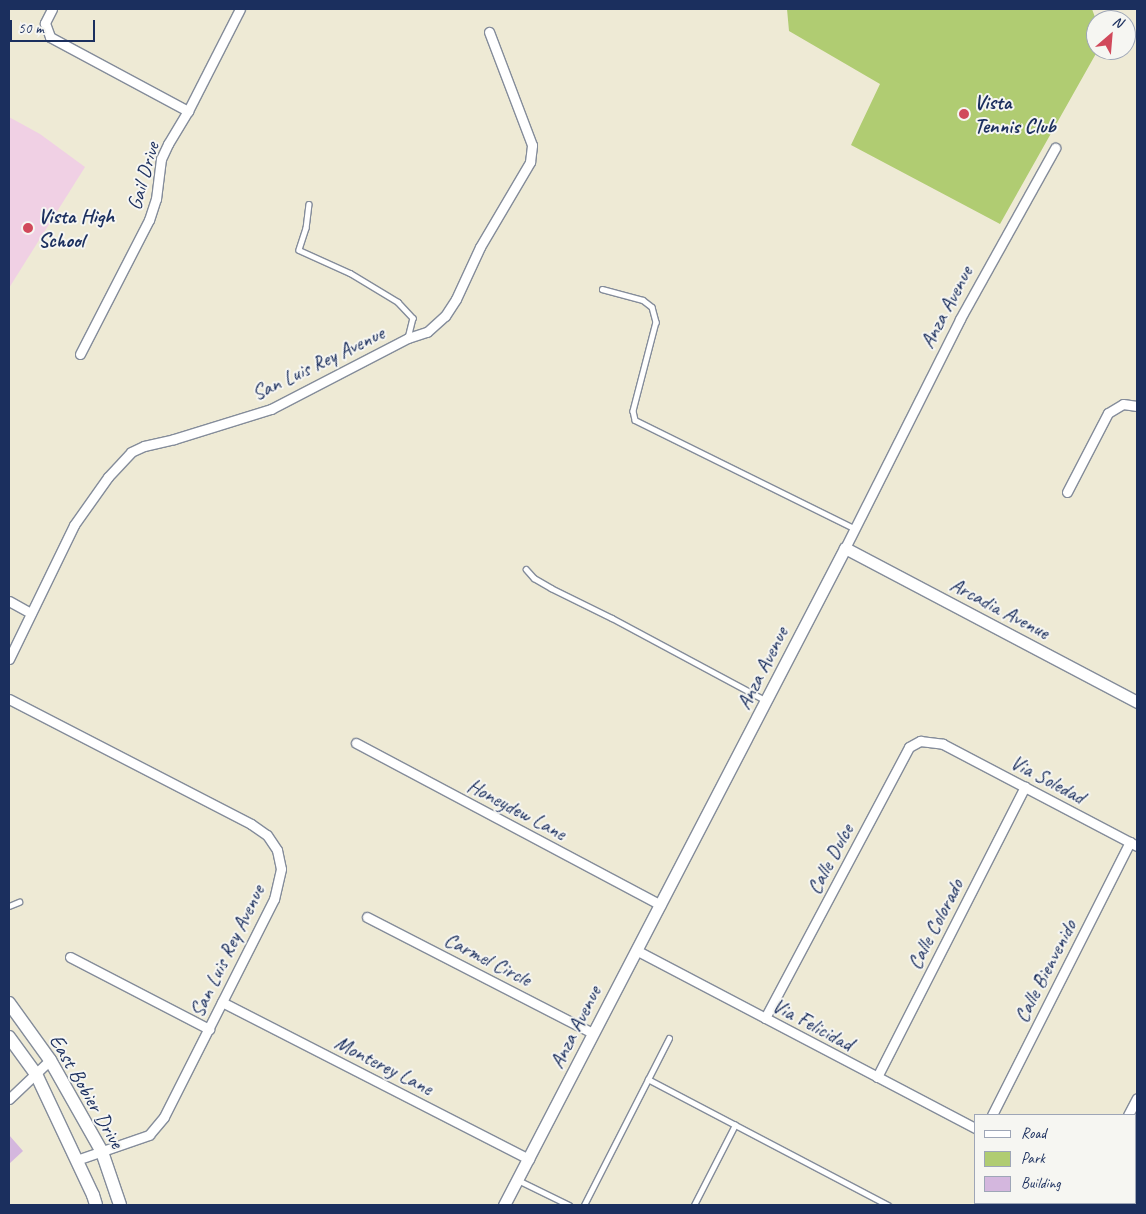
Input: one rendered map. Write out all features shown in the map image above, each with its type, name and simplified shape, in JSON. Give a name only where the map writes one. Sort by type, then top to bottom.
[{"type":"main road","name":"East Bobier Drive","points":[[9,1003],[50,1060],[102,1152],[120,1205]]},
{"type":"main road","name":"East Bobier Drive","points":[[9,1037],[36,1074],[96,1205]]},
{"type":"street","points":[[52,9],[45,23],[50,37],[188,111]]},
{"type":"street","name":"Gail Drive","points":[[80,354],[149,220],[156,199],[161,160],[240,9]]},
{"type":"street","name":"San Luis Rey Avenue","points":[[9,659],[55,568],[74,525],[108,477],[131,452],[144,446],[174,439],[271,409],[408,338],[427,332],[445,316],[456,299],[480,247],[530,162],[532,145],[489,32]]},
{"type":"street","name":"Anza Avenue","points":[[504,1205],[845,548],[960,319],[1055,148]]},
{"type":"street","points":[[1068,492],[1108,413],[1123,404],[1137,406]]},
{"type":"street","name":"Arcadia Avenue","points":[[845,548],[1137,702]]},
{"type":"street","points":[[9,601],[31,613]]},
{"type":"street","name":"San Luis Rey Avenue","points":[[9,699],[251,824],[267,835],[278,850],[281,869],[274,899],[164,1117],[149,1135],[77,1160]]},
{"type":"street","name":"Calle Dulce","points":[[765,1018],[909,747],[920,741],[944,744]]},
{"type":"street","name":"Honeydew Lane","points":[[356,744],[661,905]]},
{"type":"street","name":"Via Soledad","points":[[944,744],[1134,844]]},
{"type":"street","name":"Calle Colorado","points":[[877,1077],[1025,787]]},
{"type":"street","name":"Calle Bienvenido","points":[[993,1114],[1134,844]]},
{"type":"street","name":"Carmel Circle","points":[[367,917],[594,1033]]},
{"type":"street","name":"Via Felicidad","points":[[636,950],[974,1127]]},
{"type":"street","points":[[70,957],[209,1029]]},
{"type":"street","name":"Monterey Lane","points":[[222,1002],[529,1158]]},
{"type":"street","points":[[9,1099],[50,1060]]},
{"type":"street","points":[[1129,1114],[1137,1098]]},
{"type":"lane","points":[[309,204],[306,228],[299,250],[350,273],[398,302],[413,318],[408,338]]},
{"type":"lane","points":[[602,289],[643,300],[652,306],[656,322],[633,411],[635,420],[854,528]]},
{"type":"lane","points":[[526,569],[534,578],[551,588],[612,618],[766,701]]},
{"type":"lane","points":[[9,906],[19,902]]},
{"type":"lane","points":[[584,1205],[670,1038]]},
{"type":"lane","points":[[648,1080],[888,1205]]},
{"type":"lane","points":[[694,1205],[735,1125]]},
{"type":"lane","points":[[518,1180],[569,1205]]},
{"type":"shaded area","name":"Vista High School","points":[[9,117],[40,134],[85,167],[9,288]]},
{"type":"green space","name":"Vista Tennis Club","points":[[787,9],[1092,9],[1086,10],[1086,60],[1092,60],[1000,224],[851,145],[880,84],[789,31]]},
{"type":"building","points":[[9,1135],[23,1151],[9,1164]]},
{"type":"place","name":"Vista Tennis Club","points":[[964,114]]},
{"type":"place","name":"Vista High School","points":[[28,228]]}]
